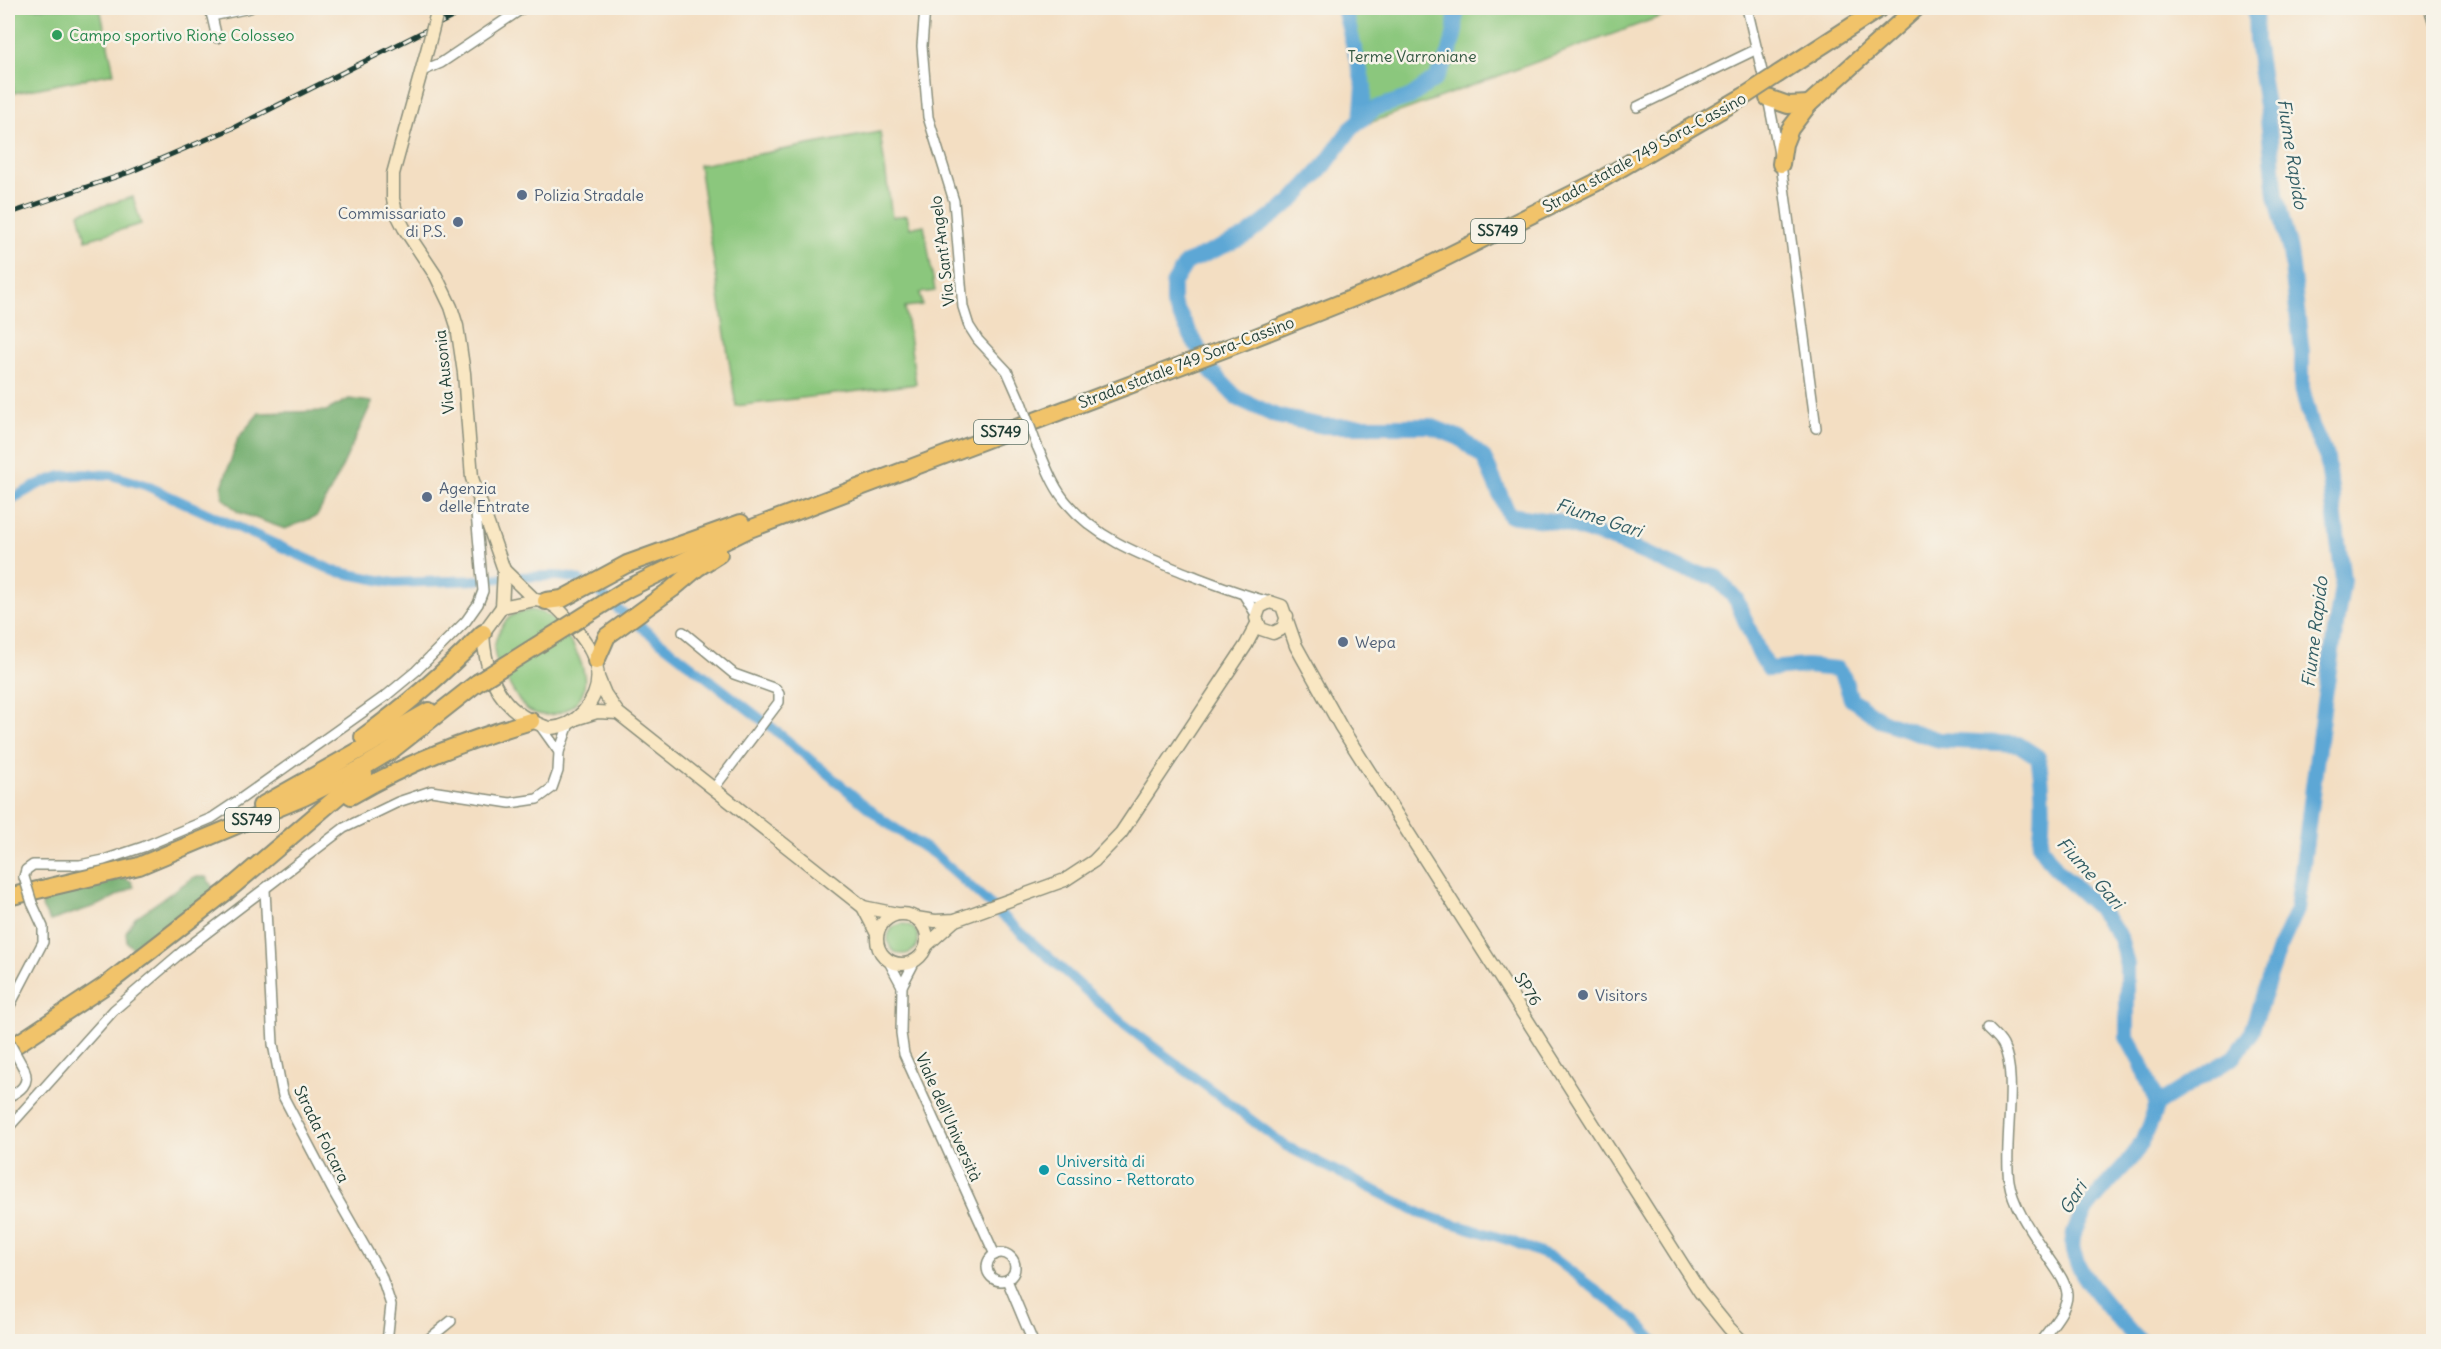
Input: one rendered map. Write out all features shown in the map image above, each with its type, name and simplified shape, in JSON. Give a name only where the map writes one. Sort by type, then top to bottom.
[{"type":"highway","name":"Strada statale 749 Sora-Cassino","points":[[106,873],[254,810],[477,683],[627,589],[747,530],[1242,342],[1406,277],[1595,183],[1743,97],[1880,8]]},
{"type":"highway","points":[[1781,164],[1784,144],[1790,129],[1809,104],[1916,8]]},
{"type":"highway","points":[[1768,98],[1788,105],[1809,104]]},
{"type":"highway","points":[[541,601],[562,599],[627,564],[737,524],[812,504]]},
{"type":"highway","points":[[597,669],[607,636],[715,556],[812,504]]},
{"type":"highway","points":[[276,797],[395,714],[483,633]]},
{"type":"highway","name":"Strada statale 749 Sora-Cassino","points":[[8,897],[139,866],[245,823],[341,778],[392,750],[477,683]]},
{"type":"highway","points":[[298,831],[390,772],[454,747],[535,722]]},
{"type":"highway","points":[[8,1050],[106,985],[228,891],[392,750]]},
{"type":"street","points":[[217,38],[211,12],[250,8]]},
{"type":"street","name":"Via Ausonia","points":[[438,8],[393,174],[393,199],[396,212],[404,228],[436,276],[451,307],[457,326],[464,373],[472,478],[504,570],[502,607]]},
{"type":"street","points":[[422,71],[441,63],[523,8]]},
{"type":"street","name":"Via Sant'Angelo","points":[[925,8],[922,46],[928,117],[954,201],[963,307],[969,326],[978,340],[1007,371],[1051,480],[1067,503],[1092,527],[1121,545],[1244,595],[1270,602]]},
{"type":"street","points":[[1747,8],[1781,164],[1816,428]]},
{"type":"street","points":[[2429,8],[2433,24]]},
{"type":"street","points":[[1637,107],[1757,49]]},
{"type":"street","points":[[8,1009],[43,942],[43,927],[24,877],[26,870],[33,865],[80,865],[105,860],[212,818],[416,671],[466,621],[478,604],[483,591],[476,513],[479,500]]},
{"type":"street","name":"Via Ausonia","points":[[504,570],[541,601]]},
{"type":"street","points":[[1244,595],[1261,629],[1296,646]]},
{"type":"street","points":[[618,713],[597,712],[549,728],[521,717],[501,698],[484,658],[483,633],[502,607],[541,601],[557,606],[577,630],[597,669],[605,694],[618,713],[863,907],[877,934],[879,948],[888,960],[902,964],[915,961],[922,955],[927,945],[956,920]]},
{"type":"street","points":[[863,907],[935,921],[956,920],[1065,880],[1075,874],[1094,861],[1121,834],[1246,645],[1260,607],[1270,602],[1282,606],[1287,616],[1283,628],[1246,645]]},
{"type":"street","name":"SP76","points":[[1287,616],[1296,646],[1341,727],[1700,1292],[1728,1328],[1743,1341]]},
{"type":"street","points":[[683,632],[734,674],[776,689],[779,698],[714,788]]},
{"type":"street","points":[[8,1128],[114,1010],[183,951],[344,828],[398,802],[430,791],[470,795],[510,803],[537,799],[552,788],[558,771],[558,752],[573,721],[594,700],[597,669]]},
{"type":"street","points":[[535,722],[558,752]]},
{"type":"street","name":"Strada Folcara","points":[[265,890],[273,1044],[284,1096],[333,1191],[381,1275],[391,1305],[387,1341]]},
{"type":"street","points":[[877,934],[884,921],[897,914]]},
{"type":"street","points":[[916,918],[926,930],[927,945]]},
{"type":"street","name":"Viale dell'Università","points":[[888,960],[902,986]]},
{"type":"street","name":"Viale dell'Università","points":[[915,961],[902,986],[901,1033],[904,1054],[995,1255]]},
{"type":"street","points":[[1988,1028],[2003,1044],[2008,1059],[2009,1184],[2034,1237],[2062,1279],[2067,1294],[2064,1307],[2040,1341]]},
{"type":"street","points":[[8,1040],[24,1069],[27,1080],[24,1086],[8,1097]]},
{"type":"street","points":[[1005,1254],[1013,1260],[1014,1274],[1007,1280],[994,1280],[988,1274],[988,1261],[995,1255],[1005,1254]]},
{"type":"street","points":[[1007,1280],[1033,1341]]},
{"type":"street","points":[[425,1341],[451,1321]]},
{"type":"green space","name":"Campo sportivo Rione Colosseo","points":[[8,8],[100,8],[114,73],[14,93],[8,63]]},
{"type":"green space","name":"Terme Varroniane","points":[[1349,8],[1649,8],[1665,15],[1364,125],[1361,55]]},
{"type":"green space","points":[[880,132],[892,217],[907,215],[910,228],[924,225],[935,291],[920,293],[922,305],[905,307],[916,384],[736,406],[699,165]]},
{"type":"green space","points":[[133,197],[141,224],[86,240],[79,213]]},
{"type":"green space","points":[[349,399],[372,402],[317,516],[285,529],[238,512],[223,498],[222,487],[238,438],[259,413],[326,411]]},
{"type":"green space","points":[[531,610],[548,615],[560,626],[573,646],[583,669],[583,691],[578,700],[568,709],[555,714],[541,715],[525,707],[513,692],[498,664],[494,650],[496,638],[505,622],[515,614]]},
{"type":"green space","points":[[194,877],[206,877],[212,886],[211,897],[134,949],[127,942],[126,932],[135,918]]},
{"type":"green space","points":[[124,878],[131,881],[134,887],[101,904],[50,921],[42,907],[44,898]]},
{"type":"green space","points":[[903,924],[914,928],[918,939],[914,950],[903,954],[892,950],[888,939],[892,928]]},
{"type":"waterway","points":[[1344,8],[1364,87],[1361,120]]},
{"type":"waterway","name":"Fiume Gari","points":[[1456,8],[1455,31],[1449,55],[1435,79],[1410,97],[1376,108],[1352,127],[1325,165],[1292,201],[1246,236],[1186,263],[1173,284],[1173,303],[1211,371],[1237,398],[1276,416],[1323,426],[1430,426],[1460,438],[1484,458],[1509,515],[1559,522],[1614,540],[1686,571],[1716,577],[1736,599],[1759,653],[1769,669],[1806,666],[1837,669],[1844,678],[1851,699],[1882,721],[1939,740],[2018,744],[2038,757],[2043,801],[2040,846],[2057,870],[2099,909],[2120,937],[2127,965],[2127,1037],[2141,1063],[2157,1104]]},
{"type":"waterway","name":"Fiume Rapido","points":[[2157,1104],[2234,1057],[2250,1035],[2279,949],[2297,910],[2324,702],[2343,580],[2327,458],[2312,426],[2302,388],[2302,353],[2290,251],[2276,195],[2268,119],[2256,41],[2255,8]]},
{"type":"waterway","points":[[8,501],[39,484],[61,476],[111,475],[145,485],[334,571],[394,583],[478,580]]},
{"type":"waterway","points":[[519,577],[574,578],[594,589],[775,730],[884,821],[934,854],[1122,1023],[1286,1146],[1424,1215],[1511,1241],[1555,1259],[1635,1320],[1656,1342]]},
{"type":"waterway","points":[[486,579],[500,578]]},
{"type":"waterway","name":"Gari","points":[[2141,1342],[2117,1318],[2079,1268],[2073,1251],[2073,1239],[2084,1213],[2140,1145],[2157,1104]]},
{"type":"railway","points":[[8,214],[130,172],[233,128],[470,8]]},
{"type":"place","name":"Campo sportivo Rione Colosseo","points":[[57,35]]},
{"type":"place","name":"Polizia Stradale","points":[[522,195]]},
{"type":"place","name":"Commissariato di P.S.","points":[[458,222]]},
{"type":"place","name":"Agenzia delle Entrate","points":[[427,497]]},
{"type":"place","name":"Wepa","points":[[1343,642]]},
{"type":"place","name":"Visitors","points":[[1583,995]]},
{"type":"place","name":"Università di Cassino - Rettorato","points":[[1044,1170]]}]
